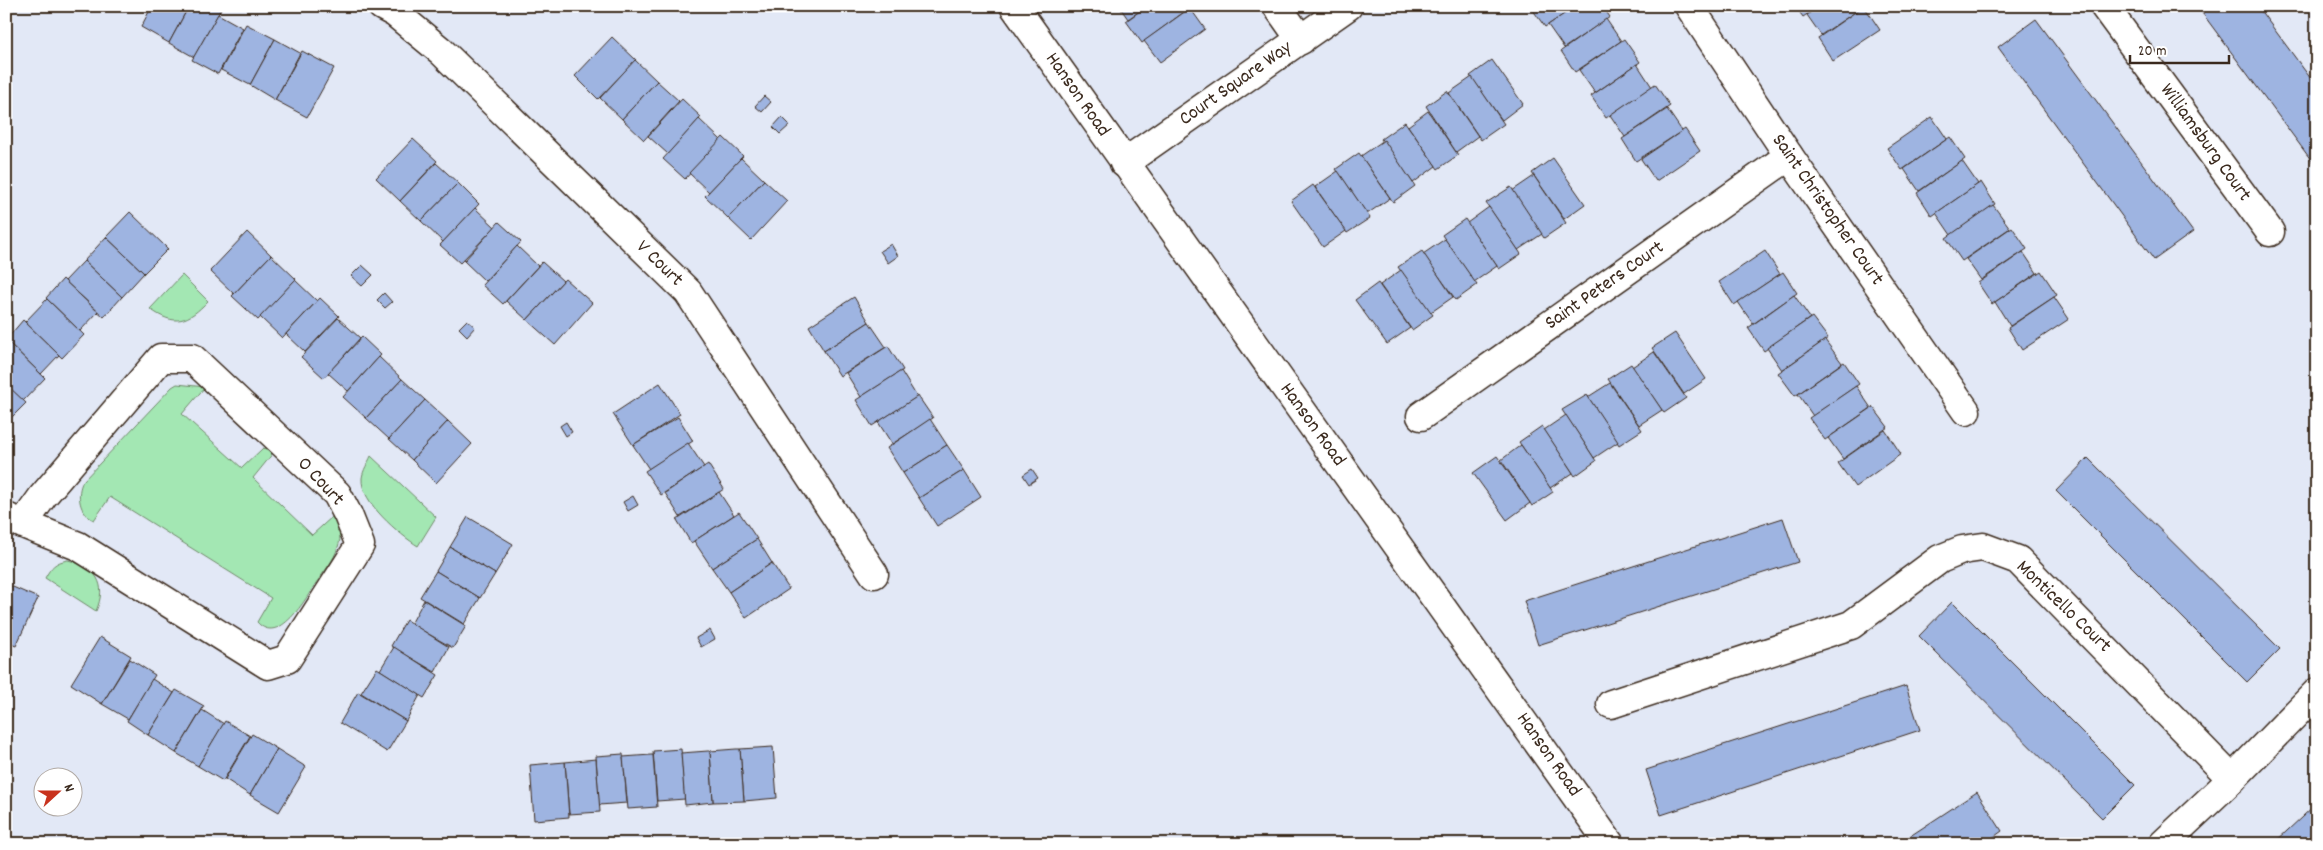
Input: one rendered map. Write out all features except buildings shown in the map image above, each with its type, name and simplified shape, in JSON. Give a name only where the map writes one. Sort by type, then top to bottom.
[{"type":"street","name":"V Court","points":[[382,6],[395,13],[441,51],[688,292],[874,574]]},
{"type":"street","name":"Hanson Road","points":[[1014,6],[1610,844]]},
{"type":"street","points":[[1277,6],[1301,40]]},
{"type":"street","name":"Court Square Way","points":[[1124,163],[1348,6]]},
{"type":"street","name":"Saint Christopher Court","points":[[1690,6],[1789,156],[1966,412]]},
{"type":"street","name":"Williamsburg Court","points":[[2104,6],[2270,232]]},
{"type":"street","name":"Saint Peters Court","points":[[1421,416],[1789,156]]},
{"type":"street","name":"O Court","points":[[161,358],[192,358],[337,494],[360,545],[287,659],[268,665],[78,546],[15,521],[43,496],[161,358]]},
{"type":"street","name":"Monticello Court","points":[[1611,704],[1851,625],[1940,559],[1962,550],[1983,547],[2018,560],[2232,779]]},
{"type":"street","points":[[2163,844],[2232,779],[2317,692]]},
{"type":"green space","points":[[182,275],[208,301],[194,314],[181,320],[167,318],[150,309]]},
{"type":"green space","points":[[177,384],[205,387],[182,414],[242,468],[263,448],[269,450],[272,454],[253,478],[312,535],[333,516],[336,517],[340,540],[334,557],[299,609],[283,625],[274,629],[265,628],[257,622],[271,598],[110,497],[94,520],[85,513],[80,503],[79,497],[83,481],[172,387]]},
{"type":"green space","points":[[371,456],[436,517],[418,546],[382,517],[367,497],[362,478],[364,469]]},
{"type":"green space","points":[[68,560],[86,567],[97,578],[101,593],[96,611],[45,578],[54,566]]}]
